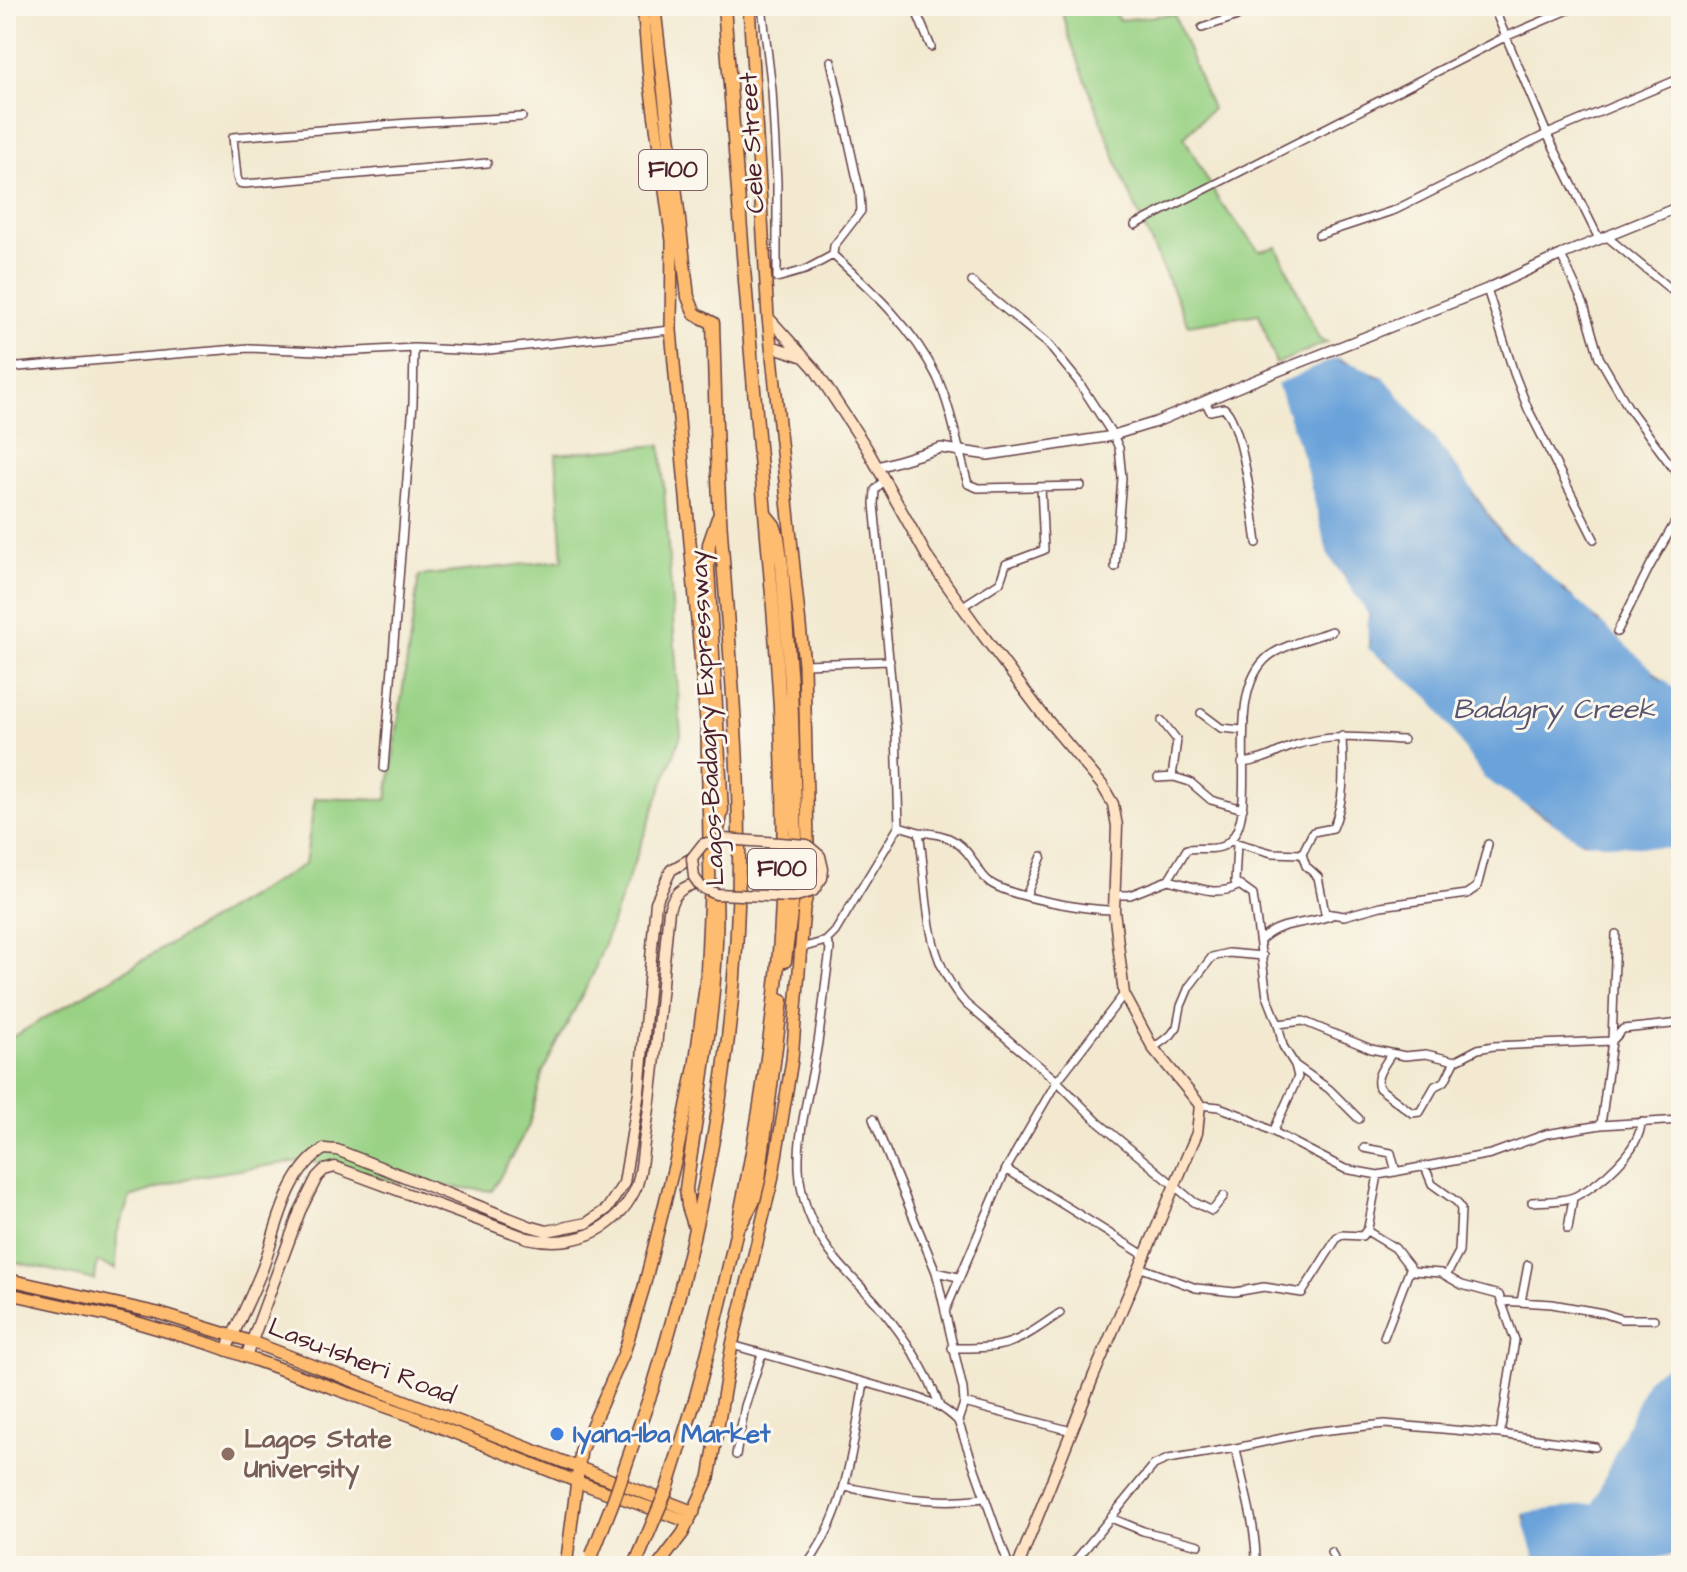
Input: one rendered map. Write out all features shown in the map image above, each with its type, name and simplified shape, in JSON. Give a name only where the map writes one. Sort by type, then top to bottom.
[{"type":"highway","name":"Lagos-Badagry Expressway","points":[[590,1560],[653,1387],[695,1229],[715,1128],[733,981],[738,893],[739,838],[720,513],[713,323],[695,314],[688,297],[654,6]]},
{"type":"highway","name":"F100","points":[[634,1565],[667,1489],[714,1333],[754,1149],[776,983],[783,835],[778,671],[724,6]]},
{"type":"highway","points":[[716,840],[722,810],[709,544],[720,513]]},
{"type":"highway","points":[[765,514],[774,525],[778,537],[791,685],[796,842]]},
{"type":"highway","points":[[695,1229],[686,1189],[708,1049],[715,977],[716,894]]},
{"type":"highway","points":[[736,1233],[754,1200],[759,1180],[793,897]]},
{"type":"main road","name":"Lagos-Badagry Expressway","points":[[566,1566],[583,1444],[612,1386],[644,1287],[677,1154],[695,1064],[706,981],[711,832],[707,732],[671,330],[672,241],[649,77],[643,6]]},
{"type":"main road","points":[[658,1566],[692,1517],[709,1478],[732,1345],[772,1181],[792,1060],[804,908],[809,887],[804,664],[768,317],[749,6]]},
{"type":"main road","points":[[768,317],[806,358],[878,467],[929,560],[1043,715],[1094,772],[1113,804],[1117,826],[1114,910],[1124,994],[1153,1048],[1200,1105],[1197,1133],[1139,1267],[1018,1566]]},
{"type":"main road","points":[[771,346],[806,358]]},
{"type":"main road","points":[[246,1357],[300,1211],[317,1177],[324,1170],[335,1167],[548,1243],[589,1235],[609,1224],[622,1211],[636,1187],[647,1118],[656,902],[671,870],[692,858],[703,844],[716,840],[796,842],[817,852],[823,869],[822,878],[813,891],[793,897],[716,894],[697,883],[692,872],[692,858]]},
{"type":"main road","points":[[226,1350],[297,1179],[303,1167],[324,1149],[337,1150],[547,1231],[587,1223],[602,1214],[624,1183],[650,1043],[669,910],[676,893],[697,883]]},
{"type":"main road","name":"Lasu-Isheri Road","points":[[6,1279],[158,1313],[252,1342],[578,1476]]},
{"type":"main road","name":"Lasu-Isheri Road","points":[[6,1293],[128,1320],[226,1350],[692,1517]]},
{"type":"street","name":"Cele Street","points":[[762,6],[774,121],[777,278],[805,270],[833,255]]},
{"type":"street","points":[[914,6],[931,47]]},
{"type":"street","points":[[1202,28],[1267,6]]},
{"type":"street","points":[[1493,6],[1547,134],[1603,237],[1681,298]]},
{"type":"street","points":[[1135,225],[1505,37],[1578,6]]},
{"type":"street","points":[[831,61],[860,193],[861,211],[834,246],[833,255],[882,300],[922,352],[937,378],[968,484],[972,487],[1081,486]]},
{"type":"street","points":[[1319,235],[1395,210],[1547,134],[1681,78]]},
{"type":"street","points":[[756,90],[772,90]]},
{"type":"street","points":[[487,163],[244,184],[239,183],[237,177],[233,137],[522,117]]},
{"type":"street","points":[[758,122],[774,121]]},
{"type":"street","points":[[878,467],[941,448],[988,455],[1113,435],[1156,422],[1487,289],[1681,206]]},
{"type":"street","points":[[1561,255],[1584,305],[1599,357],[1628,407],[1681,479]]},
{"type":"street","points":[[972,282],[1048,344],[1078,381],[1113,435],[1119,448],[1122,478],[1115,567]]},
{"type":"street","points":[[1487,289],[1528,409],[1594,539]]},
{"type":"street","points":[[6,368],[249,348],[340,352],[414,348],[480,351],[671,330]]},
{"type":"street","points":[[384,768],[413,403],[414,348]]},
{"type":"street","points":[[1205,401],[1210,411],[1224,408],[1230,415],[1245,466],[1257,543]]},
{"type":"street","points":[[801,948],[826,941],[835,932],[899,826],[896,731],[874,504],[875,490],[885,479]]},
{"type":"street","points":[[963,606],[1000,582],[1006,564],[1044,550],[1041,487]]},
{"type":"street","points":[[1617,632],[1681,512]]},
{"type":"street","points":[[1274,1130],[1298,1077],[1295,1065],[1283,1046],[1267,996],[1253,895],[1238,886],[1235,876],[1234,843],[1245,789],[1242,730],[1251,683],[1261,663],[1272,653],[1332,631]]},
{"type":"street","points":[[804,664],[890,661]]},
{"type":"street","points":[[1201,713],[1221,728],[1242,730]]},
{"type":"street","points":[[1162,721],[1177,740],[1172,777]]},
{"type":"street","points":[[1242,763],[1264,760],[1295,745],[1342,736],[1403,740]]},
{"type":"street","points":[[1330,916],[1322,906],[1318,877],[1306,866],[1302,854],[1313,832],[1333,828],[1339,815],[1344,789],[1342,736]]},
{"type":"street","points":[[1158,778],[1172,777],[1194,784],[1211,800],[1243,809]]},
{"type":"street","points":[[899,826],[949,836],[969,855],[989,882],[1026,896],[1074,907],[1114,910]]},
{"type":"street","points":[[919,832],[936,958],[946,978],[966,1004],[1057,1081],[1098,1122],[1194,1202],[1212,1211],[1224,1196]]},
{"type":"street","points":[[1168,880],[1187,849],[1217,849],[1234,843],[1272,853],[1302,854]]},
{"type":"street","points":[[1260,941],[1272,928],[1344,916],[1371,908],[1467,894],[1477,887],[1488,844]]},
{"type":"street","points":[[1026,896],[1042,856]]},
{"type":"street","points":[[1114,895],[1130,895],[1168,880],[1208,892],[1227,892],[1238,886]]},
{"type":"street","points":[[1601,1125],[1612,1041],[1616,934]]},
{"type":"street","points":[[826,941],[830,948],[829,958],[800,1140],[799,1182],[807,1210],[819,1235],[906,1342],[927,1373],[939,1404]]},
{"type":"street","points":[[1153,1048],[1177,1027],[1189,987],[1212,957],[1228,953],[1263,956]]},
{"type":"street","points":[[945,1312],[1006,1169],[1057,1081],[1124,994]]},
{"type":"street","points":[[1278,1024],[1314,1023],[1353,1043],[1391,1054],[1426,1054],[1455,1061]]},
{"type":"street","points":[[1391,1054],[1377,1084],[1412,1113],[1420,1112],[1435,1086],[1445,1081],[1455,1061],[1478,1049],[1612,1041],[1623,1029],[1681,1023]]},
{"type":"street","points":[[1295,1065],[1329,1089],[1359,1119]]},
{"type":"street","points":[[1200,1105],[1219,1107],[1274,1130],[1345,1169],[1378,1175],[1491,1154],[1546,1134],[1601,1125],[1681,1120]]},
{"type":"street","points":[[873,1119],[936,1272],[963,1389],[964,1403],[958,1421]]},
{"type":"street","points":[[1532,1202],[1573,1198],[1610,1173],[1640,1135],[1641,1122]]},
{"type":"street","points":[[1364,1148],[1391,1153],[1396,1172]]},
{"type":"street","points":[[1425,1167],[1432,1184],[1457,1202],[1461,1209],[1459,1252],[1446,1276]]},
{"type":"street","points":[[1006,1169],[1144,1255]]},
{"type":"street","points":[[1139,1267],[1196,1288],[1235,1292],[1264,1287],[1299,1293],[1305,1291],[1337,1238],[1342,1235],[1362,1236],[1367,1231],[1378,1175]]},
{"type":"street","points":[[1568,1229],[1573,1198]]},
{"type":"street","points":[[1367,1231],[1395,1248],[1410,1269],[1441,1273],[1462,1285],[1499,1295],[1515,1340],[1500,1434]]},
{"type":"street","points":[[1521,1302],[1528,1265]]},
{"type":"street","points":[[1384,1337],[1410,1269]]},
{"type":"street","points":[[936,1272],[958,1277]]},
{"type":"street","points":[[1502,1301],[1585,1309],[1621,1319],[1654,1319]]},
{"type":"street","points":[[952,1348],[1001,1347],[1015,1343],[1060,1313]]},
{"type":"street","points":[[732,1345],[939,1404],[958,1421],[1009,1566]]},
{"type":"street","points":[[736,1455],[745,1406],[762,1354]]},
{"type":"street","points":[[806,1566],[845,1487],[864,1383]]},
{"type":"street","points":[[964,1403],[1072,1431]]},
{"type":"street","points":[[1071,1566],[1154,1465],[1168,1459],[1311,1432],[1385,1424],[1500,1434],[1595,1447]]},
{"type":"street","points":[[1236,1448],[1244,1493],[1254,1525],[1256,1566]]},
{"type":"street","points":[[845,1487],[923,1502],[984,1498]]},
{"type":"street","points":[[1111,1518],[1143,1531],[1199,1545]]},
{"type":"street","points":[[1331,1552],[1337,1566]]},
{"type":"green space","points":[[1061,6],[1109,6],[1119,20],[1174,14],[1212,109],[1184,137],[1219,201],[1259,251],[1277,247],[1319,339],[1327,342],[1276,364],[1259,314],[1188,325],[1125,183],[1069,37]]},
{"type":"green space","points":[[661,445],[681,735],[593,974],[543,1071],[529,1125],[492,1191],[392,1181],[306,1160],[192,1177],[130,1197],[117,1233],[116,1269],[97,1262],[95,1280],[6,1260],[6,1041],[305,864],[315,798],[387,800],[419,576],[563,560],[556,454]]},
{"type":"water","name":"Badagry Creek","points":[[1337,359],[1383,378],[1451,461],[1501,533],[1671,688],[1681,690],[1681,848],[1583,841],[1485,777],[1431,697],[1369,647],[1369,613],[1330,554],[1305,458],[1279,385]]},
{"type":"water","points":[[1681,1358],[1681,1504],[1678,1506],[1681,1551],[1618,1566],[1539,1566],[1524,1515],[1594,1505],[1649,1379]]},
{"type":"waterway","points":[[1338,359],[1279,385],[1305,458],[1329,554],[1342,573]]},
{"type":"waterway","points":[[1349,364],[1372,373]]},
{"type":"waterway","points":[[1382,377],[1421,424]]},
{"type":"waterway","points":[[1428,433],[1472,491]]},
{"type":"waterway","points":[[1513,544],[1531,560]]},
{"type":"waterway","points":[[1539,568],[1560,587]]},
{"type":"waterway","points":[[1346,579],[1369,613]]},
{"type":"waterway","points":[[1572,598],[1593,617]]},
{"type":"waterway","points":[[1369,620],[1369,637]]},
{"type":"waterway","points":[[1601,625],[1652,671]]},
{"type":"waterway","points":[[1370,648],[1382,658]]},
{"type":"waterway","points":[[1391,665],[1431,697],[1485,777],[1529,806]]},
{"type":"waterway","points":[[1664,681],[1671,688],[1681,690]]},
{"type":"waterway","points":[[1552,821],[1580,839]]},
{"type":"waterway","points":[[1587,841],[1681,848]]},
{"type":"waterway","points":[[1526,1514],[1594,1505],[1649,1379],[1681,1358]]},
{"type":"waterway","points":[[1526,1523],[1539,1566]]},
{"type":"waterway","points":[[1638,1561],[1669,1554]]},
{"type":"place","name":"Iyana-Iba Market","points":[[557,1434]]},
{"type":"place","name":"Lagos State University","points":[[228,1454]]}]
